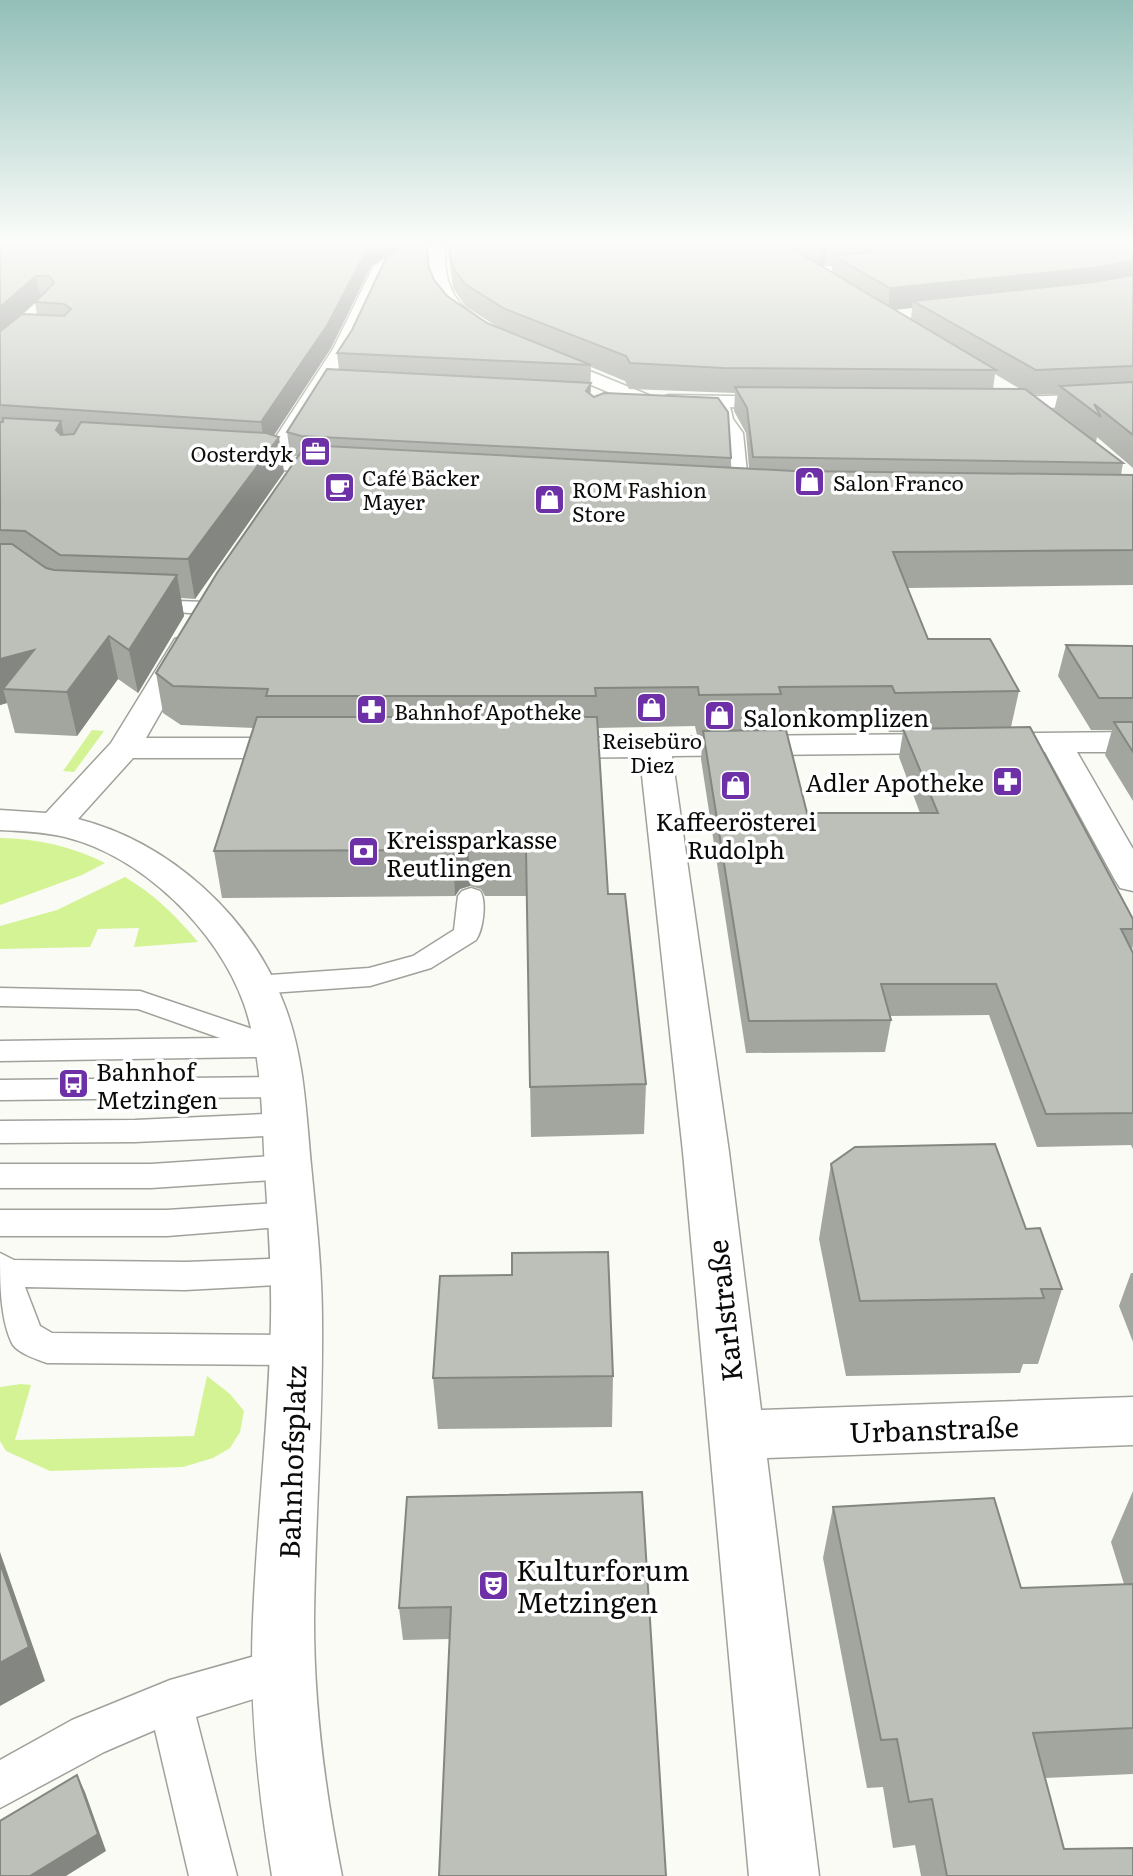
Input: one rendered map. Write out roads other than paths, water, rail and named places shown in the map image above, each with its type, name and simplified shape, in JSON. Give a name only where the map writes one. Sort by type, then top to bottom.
[{"type":"street","points":[[273,459],[330,381],[351,330]]},
{"type":"street","points":[[484,330],[498,338]]},
{"type":"street","points":[[529,352],[637,405]]},
{"type":"street","points":[[993,385],[1026,404],[1058,429]]},
{"type":"street","points":[[579,396],[637,405],[723,407],[813,403]]},
{"type":"street","points":[[973,404],[1133,398]]},
{"type":"street","points":[[205,454],[273,459],[296,477],[369,471]]},
{"type":"street","points":[[717,491],[750,492]]},
{"type":"street","points":[[54,825],[124,748],[214,597]]},
{"type":"street","points":[[1055,742],[1133,880]]},
{"type":"street","points":[[520,748],[1133,742]]},
{"type":"street","points":[[124,748],[324,748]]},
{"type":"street","name":"Karlstraße","points":[[655,748],[705,1138],[784,1876]]},
{"type":"street","name":"Bahnhofsplatz","points":[[0,820],[54,825],[95,835],[139,858],[179,884],[209,914],[236,948],[256,985],[283,1106],[293,1214],[296,1271],[284,1670],[290,1787],[307,1876]]},
{"type":"street","name":"Urbanstraße","points":[[736,1435],[1133,1422]]},
{"type":"lane","points":[[723,407],[736,433],[750,492]]},
{"type":"lane","points":[[126,605],[214,597]]},
{"type":"lane","points":[[256,985],[370,977],[422,962],[467,934],[471,896]]},
{"type":"lane","points":[[0,997],[140,1000],[283,1106]]},
{"type":"lane","points":[[0,1051],[283,1106]]},
{"type":"lane","points":[[0,1090],[283,1106]]},
{"type":"lane","points":[[0,1132],[135,1131],[283,1106]]},
{"type":"lane","points":[[0,1176],[151,1176],[283,1106]]},
{"type":"lane","points":[[0,1223],[167,1223],[293,1214]]},
{"type":"lane","points":[[294,1350],[47,1348],[26,1336],[1,1269],[185,1276],[296,1271]]},
{"type":"lane","points":[[0,1785],[88,1736],[170,1702],[284,1670]]},
{"type":"lane","points":[[170,1702],[213,1876]]},
{"type":"place","name":"Oosterdyk","points":[[316,452]]},
{"type":"place","name":"Salon Franco","points":[[810,481]]},
{"type":"place","name":"Café Bäcker Mayer","points":[[339,488]]},
{"type":"place","name":"ROM Fashion Store","points":[[549,500]]},
{"type":"place","name":"Reisebüro Diez","points":[[652,707]]},
{"type":"place","name":"Bahnhof Apotheke","points":[[371,710]]},
{"type":"place","name":"Salonkomplizen","points":[[720,716]]},
{"type":"place","name":"Adler Apotheke","points":[[1007,781]]},
{"type":"place","name":"Kaffeerösterei Rudolph","points":[[736,786]]},
{"type":"place","name":"Kreissparkasse Reutlingen","points":[[363,852]]},
{"type":"place","name":"Bahnhof Metzingen","points":[[73,1084]]},
{"type":"place","name":"Kulturforum Metzingen","points":[[493,1585]]}]
